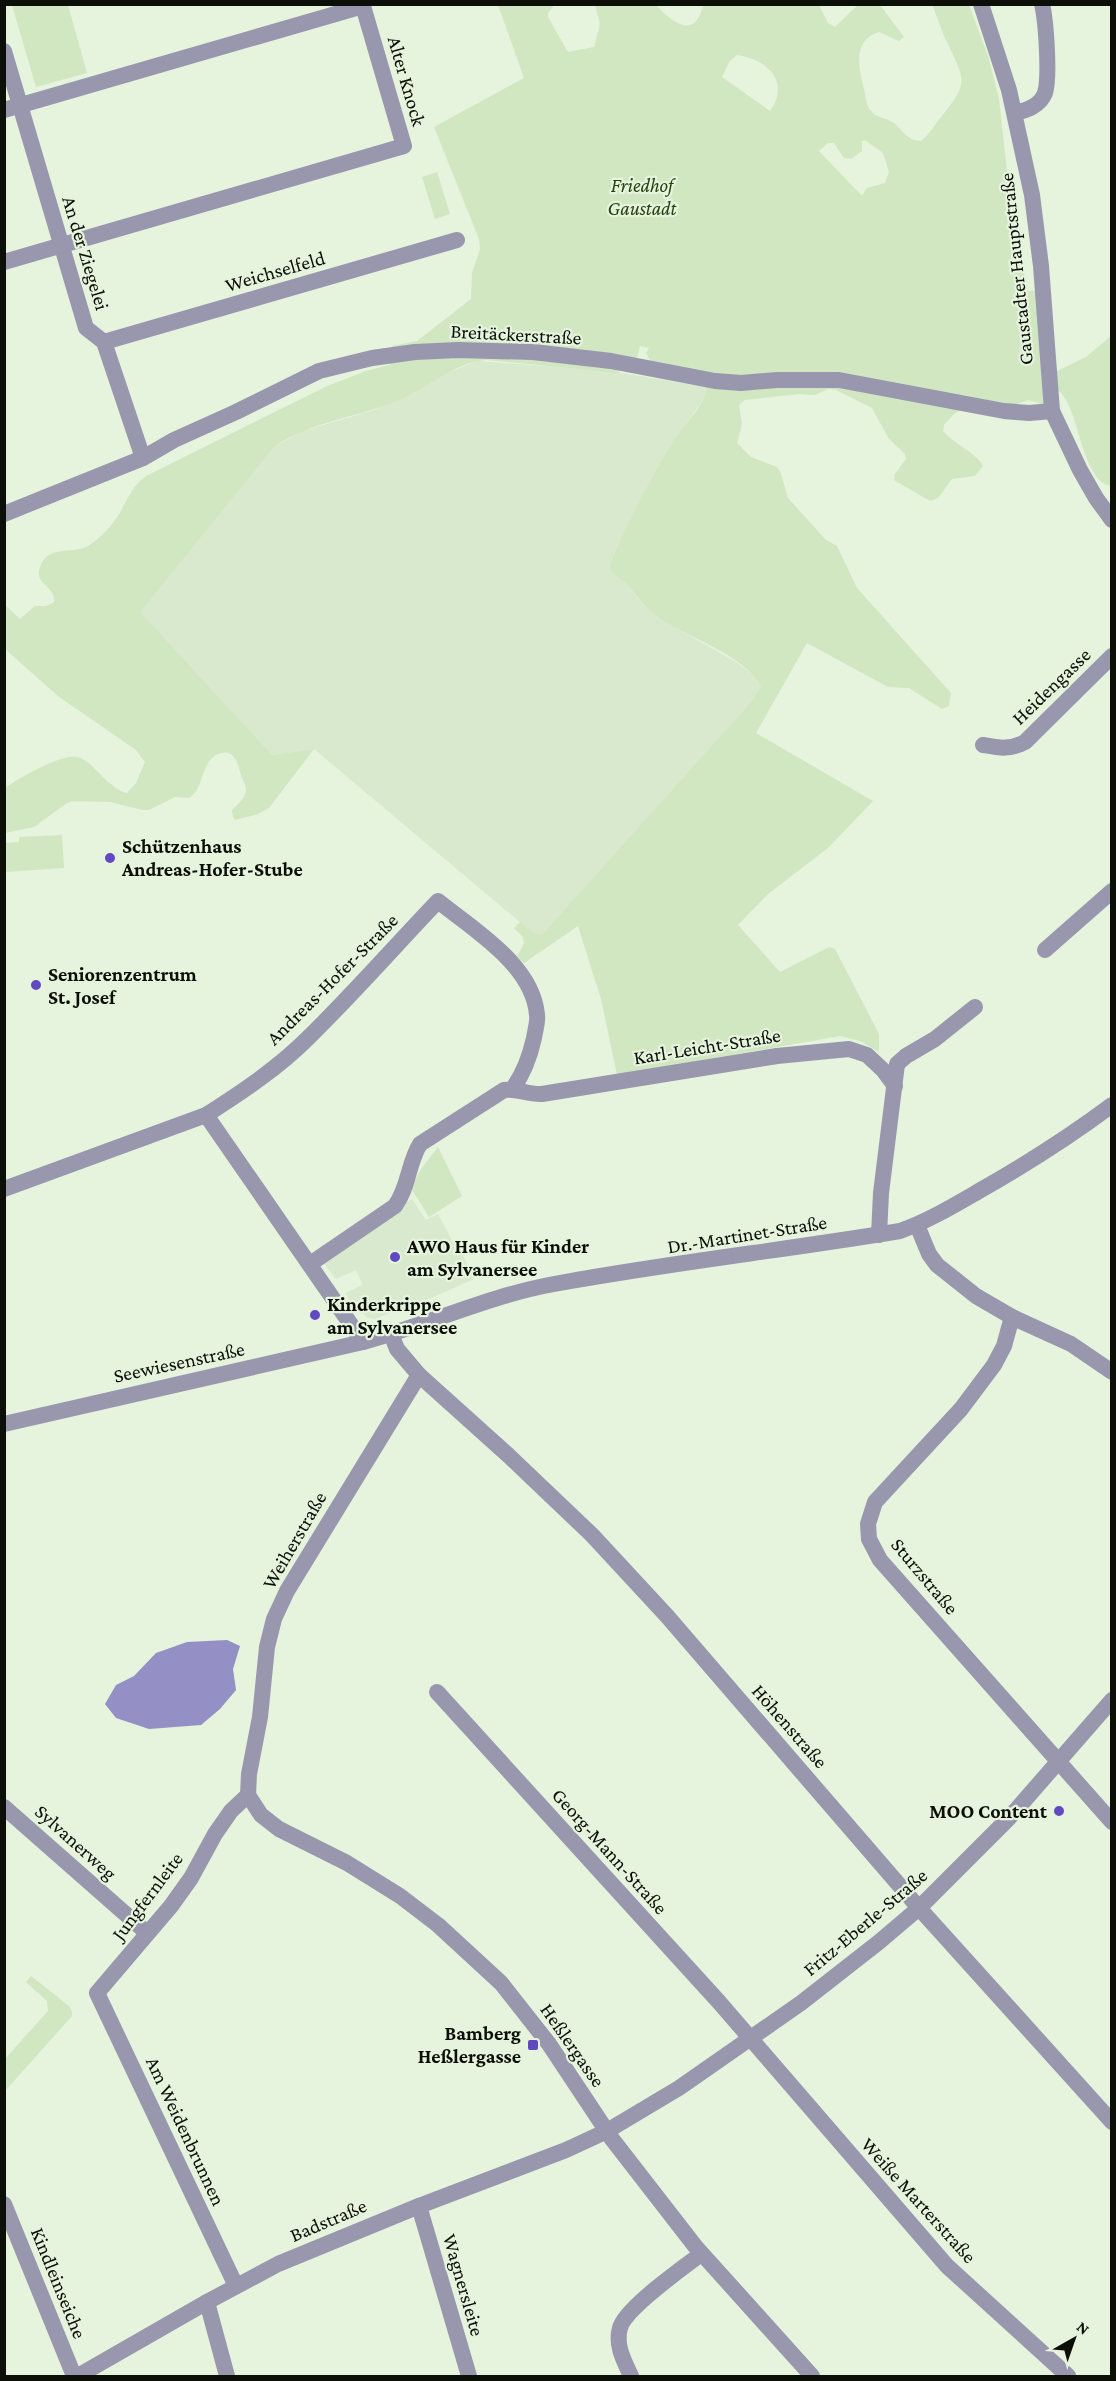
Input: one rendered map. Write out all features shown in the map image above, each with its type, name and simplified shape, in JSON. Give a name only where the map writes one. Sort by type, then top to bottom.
[{"type":"street","name":"Gaustadter Hauptstraße","points":[[981,4],[997,49],[1015,113],[1032,195],[1039,248],[1053,411],[1086,479],[1112,520]]},
{"type":"street","points":[[1015,113],[1033,108],[1045,94],[1046,20],[1042,4]]},
{"type":"street","name":"Alter Knock","points":[[4,262],[404,146],[363,6],[12,107]]},
{"type":"street","name":"An der Ziegelei","points":[[4,51],[12,107],[62,245],[86,328],[104,342],[143,458]]},
{"type":"street","name":"Weichselfeld","points":[[104,342],[457,240]]},
{"type":"street","name":"Breitäckerstraße","points":[[4,514],[143,458],[174,440],[319,371],[372,358],[415,352],[458,350],[533,352],[611,361],[732,383],[839,380],[1004,411],[1029,413],[1053,411]]},
{"type":"street","name":"Heidengasse","points":[[983,745],[1001,749],[1014,748],[1025,742],[1112,656]]},
{"type":"street","points":[[1045,950],[1112,891]]},
{"type":"street","name":"Andreas-Hofer-Straße","points":[[206,1115],[263,1076],[308,1038],[438,901],[507,958],[525,977],[533,996],[537,1017],[528,1060],[513,1088]]},
{"type":"street","points":[[879,1234],[881,1193],[897,1064],[935,1039],[975,1007]]},
{"type":"street","name":"Karl-Leicht-Straße","points":[[513,1088],[533,1095],[542,1094],[777,1056],[849,1049],[867,1054],[895,1086]]},
{"type":"street","points":[[310,1264],[395,1206],[401,1198],[414,1153],[420,1144],[504,1090],[513,1088]]},
{"type":"street","name":"Dr.-Martinet-Straße","points":[[363,1342],[488,1300],[554,1284],[879,1234],[917,1225],[1040,1156],[1112,1105]]},
{"type":"street","points":[[4,1189],[206,1115],[363,1342]]},
{"type":"street","points":[[917,1225],[929,1254],[938,1265],[976,1296],[1012,1317],[1071,1344],[1112,1372]]},
{"type":"street","name":"Sturzstraße","points":[[1012,1317],[1004,1346],[994,1365],[961,1408],[875,1502],[868,1524],[869,1539],[880,1560],[1112,1822]]},
{"type":"street","points":[[391,1334],[397,1349],[419,1375]]},
{"type":"street","name":"Seewiesenstraße","points":[[4,1424],[363,1342]]},
{"type":"street","name":"Weiherstraße","points":[[248,1795],[249,1774],[260,1717],[267,1647],[274,1619],[287,1591],[419,1375]]},
{"type":"street","name":"Höhenstraße","points":[[419,1375],[592,1535],[667,1616],[919,1908],[1112,2122]]},
{"type":"street","name":"Georg-Mann-Straße","points":[[437,1692],[751,2040]]},
{"type":"street","name":"Fritz-Eberle-Straße","points":[[607,2131],[679,2088],[751,2040],[879,1942],[919,1908],[1002,1826],[1112,1700]]},
{"type":"street","name":"Jungfernleite","points":[[97,1993],[146,1932],[171,1906],[191,1878],[231,1811],[248,1795]]},
{"type":"street","name":"Heßlergasse","points":[[248,1795],[261,1815],[279,1829],[347,1863],[400,1896],[438,1924],[501,1983],[533,2021],[607,2131],[701,2254],[813,2376]]},
{"type":"street","name":"Sylvanerweg","points":[[4,1807],[146,1932]]},
{"type":"street","name":"Am Weidenbrunnen","points":[[97,1993],[236,2286]]},
{"type":"street","name":"Weiße Marterstraße","points":[[751,2040],[947,2266],[1068,2376]]},
{"type":"street","name":"Badstraße","points":[[76,2376],[236,2286],[309,2250],[566,2150],[607,2131]]},
{"type":"street","name":"Kindleinseiche","points":[[4,2205],[76,2376]]},
{"type":"street","name":"Wagnersleite","points":[[419,2206],[469,2376]]},
{"type":"street","points":[[631,2376],[621,2355],[618,2338],[620,2326],[629,2312],[701,2254]]},
{"type":"street","points":[[207,2302],[227,2376]]},
{"type":"shaded area","points":[[478,361],[610,371],[705,387],[706,396],[677,436],[636,510],[615,551],[610,570],[657,617],[736,662],[752,674],[761,686],[752,701],[542,936],[533,933],[314,749],[272,755],[139,612],[274,447],[300,432],[374,410],[412,394],[444,374]]},
{"type":"shaded area","name":"AWO Haus für Kinder am Sylvanersee","points":[[412,1199],[426,1220],[438,1214],[459,1254],[462,1253],[474,1279],[429,1299],[374,1319],[368,1318],[354,1306],[345,1293],[363,1285],[356,1270],[336,1279],[322,1260]]},
{"type":"shaded area","points":[[227,1640],[240,1646],[233,1669],[236,1690],[220,1709],[201,1725],[149,1729],[116,1718],[105,1704],[116,1685],[134,1676],[156,1653],[187,1642]]},
{"type":"green space","points":[[12,5],[68,5],[87,73],[36,87]]},
{"type":"green space","name":"Friedhof Gaustadt","points":[[498,5],[554,5],[548,17],[568,52],[594,47],[600,24],[595,5],[656,5],[676,22],[689,25],[695,23],[703,5],[819,5],[828,23],[835,27],[858,5],[880,5],[904,37],[899,41],[879,32],[870,36],[864,43],[859,58],[866,102],[873,114],[892,122],[909,138],[921,141],[951,105],[962,81],[932,5],[969,5],[988,56],[999,99],[1013,226],[1024,271],[1026,291],[1048,290],[1057,371],[1086,357],[1111,336],[1111,486],[1101,481],[1093,472],[1072,413],[1059,391],[1042,404],[1028,400],[1015,405],[986,400],[963,408],[954,414],[944,425],[943,431],[983,466],[975,476],[952,479],[938,498],[930,501],[894,480],[895,474],[906,459],[905,454],[889,439],[872,408],[836,390],[828,389],[815,395],[799,394],[745,400],[739,405],[742,424],[737,443],[751,457],[777,467],[788,498],[826,540],[837,546],[857,588],[951,693],[949,706],[942,709],[909,688],[888,687],[807,643],[756,733],[873,801],[828,848],[768,894],[738,925],[780,972],[829,947],[835,949],[879,1034],[879,1052],[860,1041],[840,1036],[617,1075],[601,999],[578,926],[524,963],[517,956],[524,944],[523,937],[514,928],[520,922],[534,933],[542,935],[752,701],[761,686],[753,675],[728,655],[668,624],[652,613],[629,586],[610,570],[619,543],[651,480],[707,391],[705,387],[651,362],[646,353],[649,348],[640,346],[637,358],[620,358],[619,373],[487,360],[466,364],[395,402],[306,430],[274,447],[140,612],[272,755],[314,749],[269,808],[258,814],[235,820],[233,817],[232,810],[244,796],[246,787],[235,759],[228,753],[223,753],[211,759],[197,789],[189,798],[175,797],[149,810],[110,802],[74,801],[67,803],[34,827],[5,833],[5,788],[41,767],[62,758],[78,757],[90,764],[107,781],[127,793],[136,783],[145,762],[136,750],[58,696],[5,649],[4,604],[20,619],[35,606],[46,606],[54,602],[52,592],[42,581],[39,573],[44,559],[56,552],[84,548],[95,541],[112,524],[129,495],[146,476],[327,386],[389,365],[395,355],[392,346],[417,341],[471,299],[472,273],[480,249],[479,239],[434,127],[524,78]],"holes":[[[737,55],[758,61],[773,74],[778,91],[770,111],[722,77],[729,62]],[[865,140],[883,153],[889,172],[885,183],[867,188],[862,196],[819,151],[828,143],[834,143],[844,158],[851,159],[862,151],[862,141]]]},
{"type":"green space","points":[[437,172],[450,214],[435,219],[422,177]]},
{"type":"green space","points":[[62,835],[64,868],[5,872],[5,843],[19,842],[19,837]]},
{"type":"green space","points":[[438,1147],[462,1196],[429,1217],[411,1188],[421,1169]]},
{"type":"green space","points":[[31,1976],[69,2006],[72,2016],[5,2091],[5,2059],[48,2011],[47,2001],[26,1982]]},
{"type":"place","name":"Schützenhaus Andreas-Hofer-Stube","points":[[110,858]]},
{"type":"place","name":"Seniorenzentrum St. Josef","points":[[36,985]]},
{"type":"place","name":"AWO Haus für Kinder am Sylvanersee","points":[[395,1257]]},
{"type":"place","name":"Kinderkrippe am Sylvanersee","points":[[315,1315]]},
{"type":"place","name":"MOO Content","points":[[1059,1811]]},
{"type":"place","name":"Bamberg Heßlergasse","points":[[533,2045]]}]
